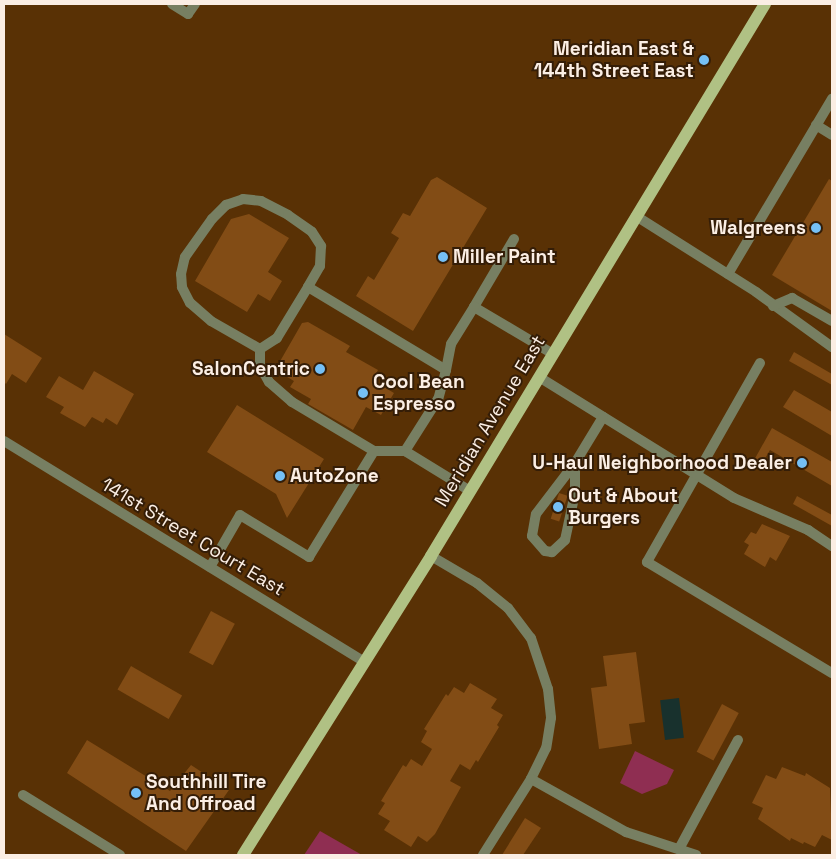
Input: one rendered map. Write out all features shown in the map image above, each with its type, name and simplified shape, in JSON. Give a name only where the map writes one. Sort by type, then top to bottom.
[{"type":"main road","name":"Meridian Avenue East","points":[[243,855],[431,556],[765,4]]},
{"type":"street","points":[[172,4],[188,14],[194,4]]},
{"type":"street","points":[[728,274],[832,99]]},
{"type":"street","points":[[816,125],[832,135]]},
{"type":"street","points":[[243,199],[261,201],[312,232],[321,246],[320,266],[308,287],[277,338],[260,349],[211,321],[190,304],[182,287],[181,274],[185,257],[197,237],[226,205],[243,199]]},
{"type":"street","points":[[636,216],[728,274],[832,348]]},
{"type":"street","points":[[406,451],[438,399],[452,344],[514,239]]},
{"type":"street","points":[[308,287],[446,370]]},
{"type":"street","points":[[773,306],[792,298],[832,321]]},
{"type":"street","points":[[474,307],[553,354]]},
{"type":"street","points":[[260,349],[260,366],[269,382],[292,402],[374,451],[406,451],[470,491]]},
{"type":"street","points":[[760,363],[647,562],[831,669]]},
{"type":"street","points":[[539,377],[734,498],[808,530],[832,546]]},
{"type":"street","points":[[575,463],[575,493],[565,540],[552,552],[545,551],[532,536],[532,526],[536,514],[575,463],[603,417]]},
{"type":"street","name":"141st Street Court East","points":[[4,442],[365,662]]},
{"type":"street","points":[[210,567],[240,515],[309,557],[374,451]]},
{"type":"street","points":[[431,556],[477,584],[508,608],[531,638],[540,658],[550,703],[550,733],[543,757],[483,855]]},
{"type":"street","points":[[679,849],[738,740]]},
{"type":"street","points":[[531,779],[626,832],[696,855]]},
{"type":"street","points":[[23,795],[120,855]]},
{"type":"shaded area","points":[[635,751],[674,770],[667,784],[642,794],[620,783]]},
{"type":"shaded area","points":[[320,831],[362,855],[304,855]]},
{"type":"water","points":[[679,698],[684,738],[665,740],[660,700]]},
{"type":"building","points":[[437,177],[487,208],[413,331],[356,296],[368,276],[374,280],[399,238],[391,233],[403,213],[410,216],[431,180]]},
{"type":"building","name":"Walgreens","points":[[829,179],[832,181],[832,311],[772,275]]},
{"type":"building","points":[[249,214],[289,238],[268,272],[282,281],[270,301],[258,294],[247,312],[195,281],[231,219]]},
{"type":"building","points":[[308,322],[350,346],[346,352],[378,370],[372,380],[394,393],[381,415],[366,407],[353,430],[308,404],[311,399],[290,387],[294,381],[275,370],[302,323]]},
{"type":"building","points":[[4,334],[42,358],[26,383],[12,374],[6,384],[4,382]]},
{"type":"building","points":[[794,352],[832,374],[832,385],[789,361]]},
{"type":"building","points":[[94,371],[134,394],[117,425],[106,418],[103,423],[92,417],[85,427],[60,413],[64,407],[46,397],[59,376],[83,390]]},
{"type":"building","points":[[794,390],[832,412],[832,436],[783,407]]},
{"type":"building","name":"AutoZone","points":[[237,405],[324,459],[287,518],[276,494],[207,452]]},
{"type":"building","points":[[772,428],[832,462],[832,486],[770,450],[760,467],[753,462]]},
{"type":"building","name":"Out & About Burgers","points":[[559,493],[568,496],[559,521],[551,519]]},
{"type":"building","points":[[797,496],[832,515],[832,526],[793,504]]},
{"type":"building","points":[[762,524],[790,536],[776,561],[770,557],[765,567],[744,554],[749,545],[744,542],[751,532],[756,534]]},
{"type":"building","points":[[211,611],[235,624],[213,665],[189,652]]},
{"type":"building","points":[[636,652],[645,722],[629,724],[632,744],[599,749],[591,688],[607,686],[603,656]]},
{"type":"building","points":[[131,666],[182,696],[169,719],[118,689]]},
{"type":"building","points":[[470,683],[497,699],[491,708],[503,715],[497,725],[499,727],[478,762],[476,760],[470,770],[460,764],[450,781],[461,787],[435,834],[427,842],[418,836],[411,847],[384,830],[390,821],[378,814],[385,803],[381,801],[403,765],[406,767],[411,759],[422,766],[432,749],[421,742],[427,731],[424,729],[446,694],[448,696],[454,687],[464,693]]},
{"type":"building","points":[[722,704],[739,713],[713,761],[697,752]]},
{"type":"building","points":[[87,740],[170,791],[191,765],[229,790],[186,851],[67,773]]},
{"type":"building","points":[[782,767],[805,776],[806,773],[830,788],[832,840],[822,835],[815,847],[791,838],[790,841],[758,819],[763,808],[752,803],[766,775],[776,779]]},
{"type":"building","points":[[525,818],[541,828],[523,855],[502,855]]},
{"type":"place","name":"Meridian East & 144th Street East","points":[[704,60]]},
{"type":"place","name":"Walgreens","points":[[816,228]]},
{"type":"place","name":"Miller Paint","points":[[443,257]]},
{"type":"place","name":"SalonCentric","points":[[320,369]]},
{"type":"place","name":"Cool Bean Espresso","points":[[363,393]]},
{"type":"place","name":"U-Haul Neighborhood Dealer","points":[[802,463]]},
{"type":"place","name":"AutoZone","points":[[280,476]]},
{"type":"place","name":"Out & About Burgers","points":[[558,507]]},
{"type":"place","name":"Southhill Tire And Offroad","points":[[136,793]]}]
